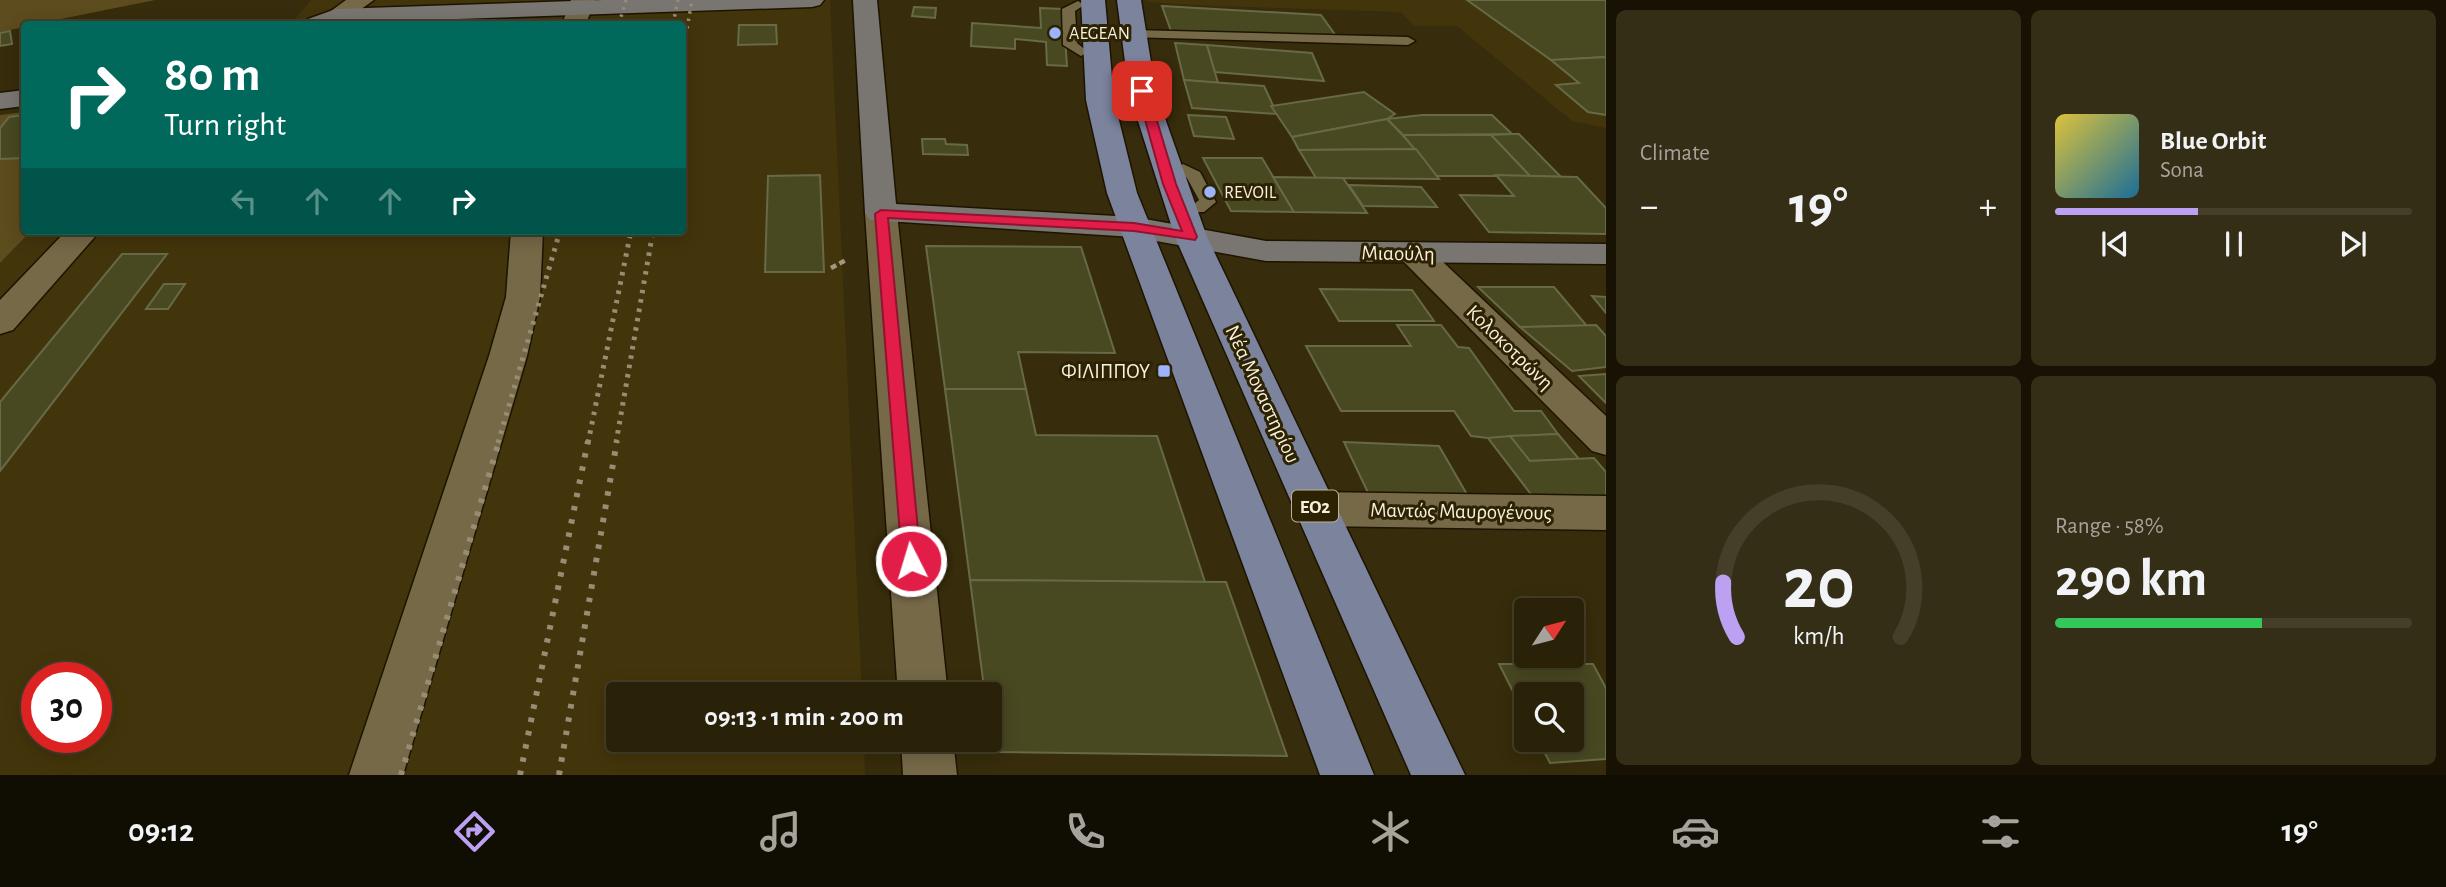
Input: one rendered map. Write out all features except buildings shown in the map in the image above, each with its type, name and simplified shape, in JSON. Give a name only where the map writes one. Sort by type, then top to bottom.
[{"type":"main road","name":"Νέα Μοναστηρίου","points":[[1129,0],[1142,91],[1170,184],[1195,222],[1316,509],[1438,775]]},
{"type":"main road","points":[[1085,2],[1100,100],[1119,181],[1134,227],[1347,775]]},
{"type":"street","points":[[326,20],[362,0]]},
{"type":"street","points":[[326,20],[812,0]]},
{"type":"street","points":[[865,0],[922,682]]},
{"type":"street","points":[[0,100],[21,98]]},
{"type":"street","name":"Μιαούλη","points":[[881,214],[1134,227],[1195,222],[1229,246],[1266,251],[1606,254]]},
{"type":"street","points":[[0,322],[80,235]]},
{"type":"street","points":[[376,775],[508,356],[523,297],[527,235]]},
{"type":"street","name":"Κολοκοτρώνη","points":[[1414,253],[1606,440]]},
{"type":"street","name":"Μαντώς Μαυρογένους","points":[[1316,509],[1606,513]]},
{"type":"street","points":[[928,752],[930,775]]},
{"type":"lane","points":[[1081,52],[1070,45],[1068,9],[1085,2]]},
{"type":"lane","points":[[1133,34],[1408,41]]},
{"type":"lane","points":[[1183,169],[1194,175],[1208,202],[1195,222]]},
{"type":"shaded area","points":[[0,0],[155,0],[51,21],[21,21],[21,28],[0,32]]},
{"type":"shaded area","points":[[311,0],[830,0],[861,682],[606,682],[606,752],[864,752],[865,775],[0,775],[0,263],[27,235],[686,235],[686,21],[294,21]]},
{"type":"shaded area","points":[[1147,0],[1606,0],[1606,128],[1572,121],[1457,26],[1414,26],[1401,12],[1215,6]]},
{"type":"shaded area","points":[[21,112],[21,235],[27,235],[0,263],[0,115]]},
{"type":"railway","points":[[620,21],[626,0]]},
{"type":"railway","points":[[674,21],[678,0]]},
{"type":"railway","points":[[686,35],[692,0]]},
{"type":"railway","points":[[498,443],[559,235]]},
{"type":"railway","points":[[588,443],[630,235]]},
{"type":"railway","points":[[616,443],[652,235]]},
{"type":"railway","points":[[401,775],[499,441]]},
{"type":"railway","points":[[520,775],[588,441]]},
{"type":"railway","points":[[559,775],[617,441]]},
{"type":"place","name":"AEGEAN","points":[[1055,33]]},
{"type":"place","name":"REVOIL","points":[[1210,192]]},
{"type":"place","name":"ΦΙΛΙΠΠΟΥ","points":[[1164,371]]},
{"type":"route","points":[[911,561],[881,214],[1134,227],[1191,237],[1170,184],[1142,91]]}]
